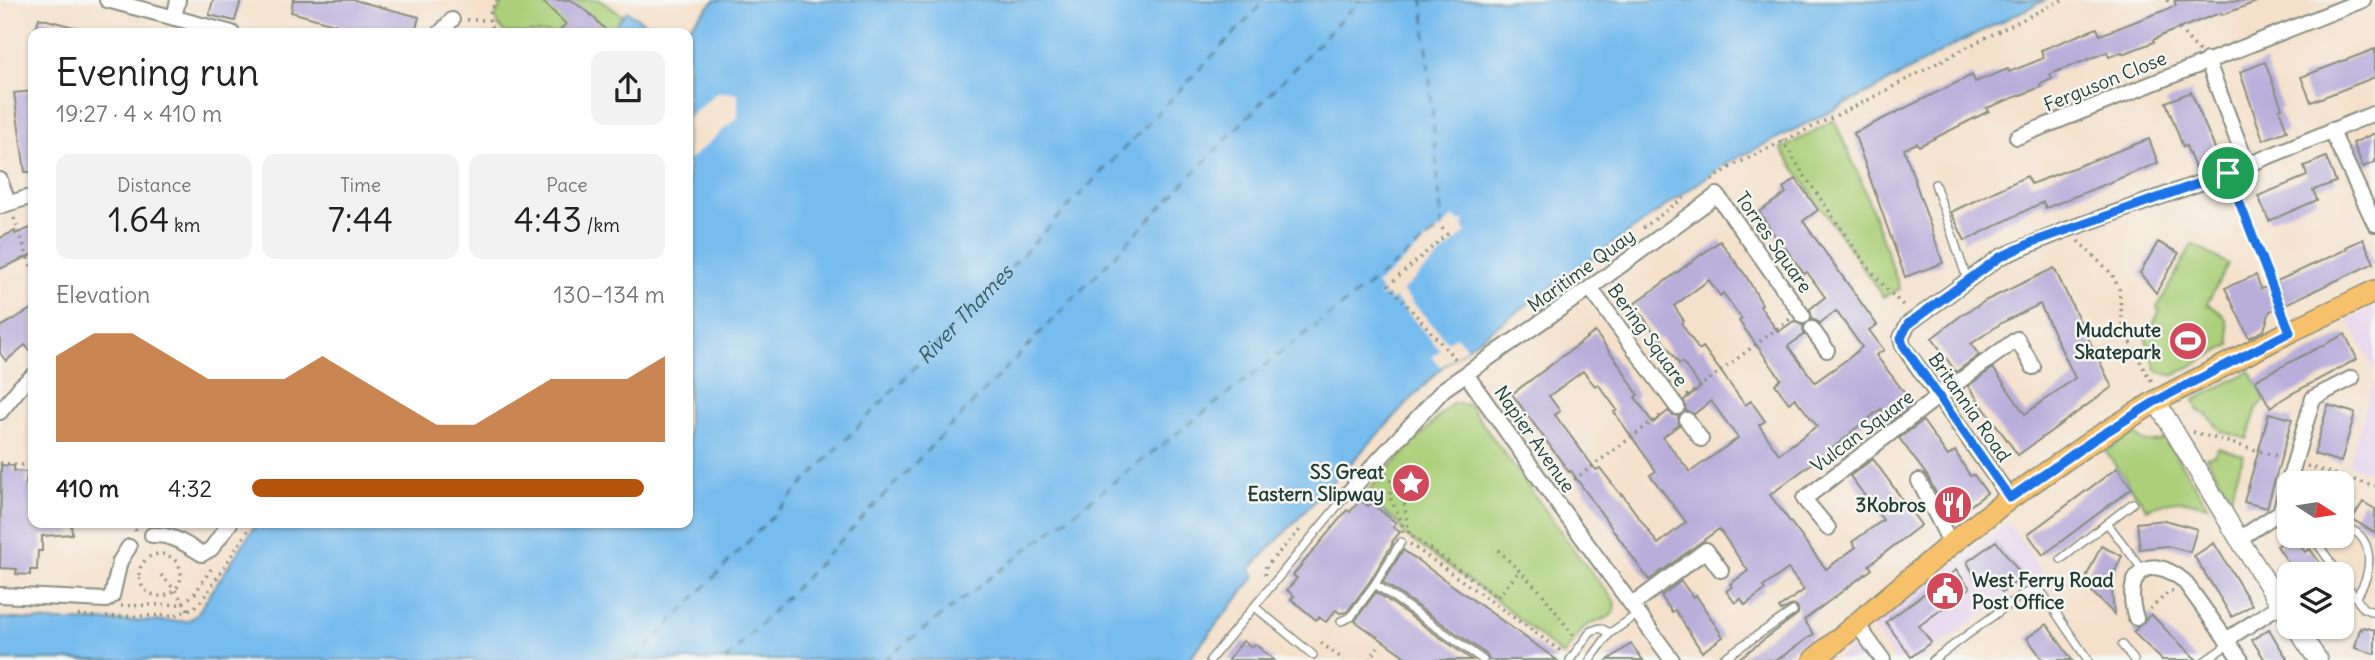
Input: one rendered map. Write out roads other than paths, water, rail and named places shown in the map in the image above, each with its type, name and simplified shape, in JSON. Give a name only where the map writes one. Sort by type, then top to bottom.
[{"type":"main road","points":[[1814,660],[1951,544],[2156,393],[2375,291]]},
{"type":"street","points":[[107,0],[213,28]]},
{"type":"street","points":[[174,18],[178,0]]},
{"type":"street","name":"Ferguson Close","points":[[2017,137],[2363,0]]},
{"type":"street","points":[[445,28],[452,20]]},
{"type":"street","points":[[2207,60],[2247,165]]},
{"type":"street","points":[[1967,279],[2000,257],[2066,230],[2228,173],[2375,113]]},
{"type":"street","points":[[2331,130],[2375,224]]},
{"type":"street","points":[[0,180],[4,204],[28,197]]},
{"type":"street","name":"Maritime Quay","points":[[1466,374],[1590,288],[1713,188]]},
{"type":"street","name":"Torres Square","points":[[1713,188],[1802,314]]},
{"type":"street","name":"Britannia Road","points":[[1967,279],[1908,324],[1901,338],[1903,345],[2010,498]]},
{"type":"street","name":"Bering Square","points":[[1590,288],[1676,406]]},
{"type":"street","points":[[1812,328],[1827,350]]},
{"type":"street","points":[[1939,396],[2017,340],[2033,367]]},
{"type":"street","points":[[1349,492],[1444,390],[1466,374]]},
{"type":"street","name":"Napier Avenue","points":[[1466,374],[1672,660]]},
{"type":"street","points":[[2294,471],[2313,398],[2352,378]]},
{"type":"street","points":[[0,412],[28,380]]},
{"type":"street","points":[[2156,393],[2239,539],[2277,598]]},
{"type":"street","name":"Vulcan Square","points":[[1828,528],[1804,499],[1939,396]]},
{"type":"street","points":[[1686,420],[1701,439]]},
{"type":"street","points":[[1919,481],[1951,544]]},
{"type":"street","points":[[2239,539],[2277,514]]},
{"type":"street","points":[[152,535],[177,538],[202,555],[211,550],[226,528]]},
{"type":"street","points":[[0,595],[106,600],[112,596],[120,561],[129,547]]},
{"type":"street","points":[[1635,610],[1706,550],[1721,570]]},
{"type":"street","points":[[2136,618],[2131,591],[2134,579],[2142,569],[2154,566],[2172,571],[2190,588],[2241,660]]},
{"type":"street","points":[[2228,642],[2277,615]]},
{"type":"street","points":[[1856,623],[1883,660]]},
{"type":"street","points":[[2304,639],[2318,660]]},
{"type":"lane","points":[[2228,173],[2290,332]]},
{"type":"lane","points":[[1935,184],[1967,279]]},
{"type":"lane","points":[[1210,660],[1349,492]]},
{"type":"lane","points":[[2061,559],[2133,503]]},
{"type":"lane","points":[[2108,523],[2142,569]]},
{"type":"lane","points":[[2354,531],[2367,540],[2374,560],[2364,587],[2355,597],[2363,608],[2375,613]]},
{"type":"lane","points":[[1340,621],[1351,617],[1376,584],[1401,542]]},
{"type":"lane","points":[[1376,584],[1483,660]]},
{"type":"lane","points":[[1933,660],[2023,594],[2035,590],[2043,594],[2088,660]]},
{"type":"lane","points":[[1255,607],[1313,655]]},
{"type":"lane","points":[[1590,660],[1610,633],[1635,610]]},
{"type":"lane","points":[[1721,660],[1793,611]]},
{"type":"lane","points":[[1570,660],[1591,631],[1600,628],[1610,633]]},
{"type":"lane","points":[[2206,660],[2228,642]]},
{"type":"lane","points":[[2122,645],[2134,660]]},
{"type":"water","name":"River Thames","points":[[715,0],[2045,0],[1725,164],[1442,367],[1250,569],[1255,577],[1188,660],[0,660],[0,618],[50,621],[188,621],[197,614],[254,528],[693,528],[693,28],[688,28]]},
{"type":"water","points":[[627,11],[652,28],[613,28]]},
{"type":"place","name":"Mudchute Skatepark","points":[[2188,341]]},
{"type":"place","name":"SS Great Eastern Slipway","points":[[1411,483]]},
{"type":"place","name":"3Kobros","points":[[1953,505]]},
{"type":"place","name":"West Ferry Road Post Office","points":[[1945,591]]}]
